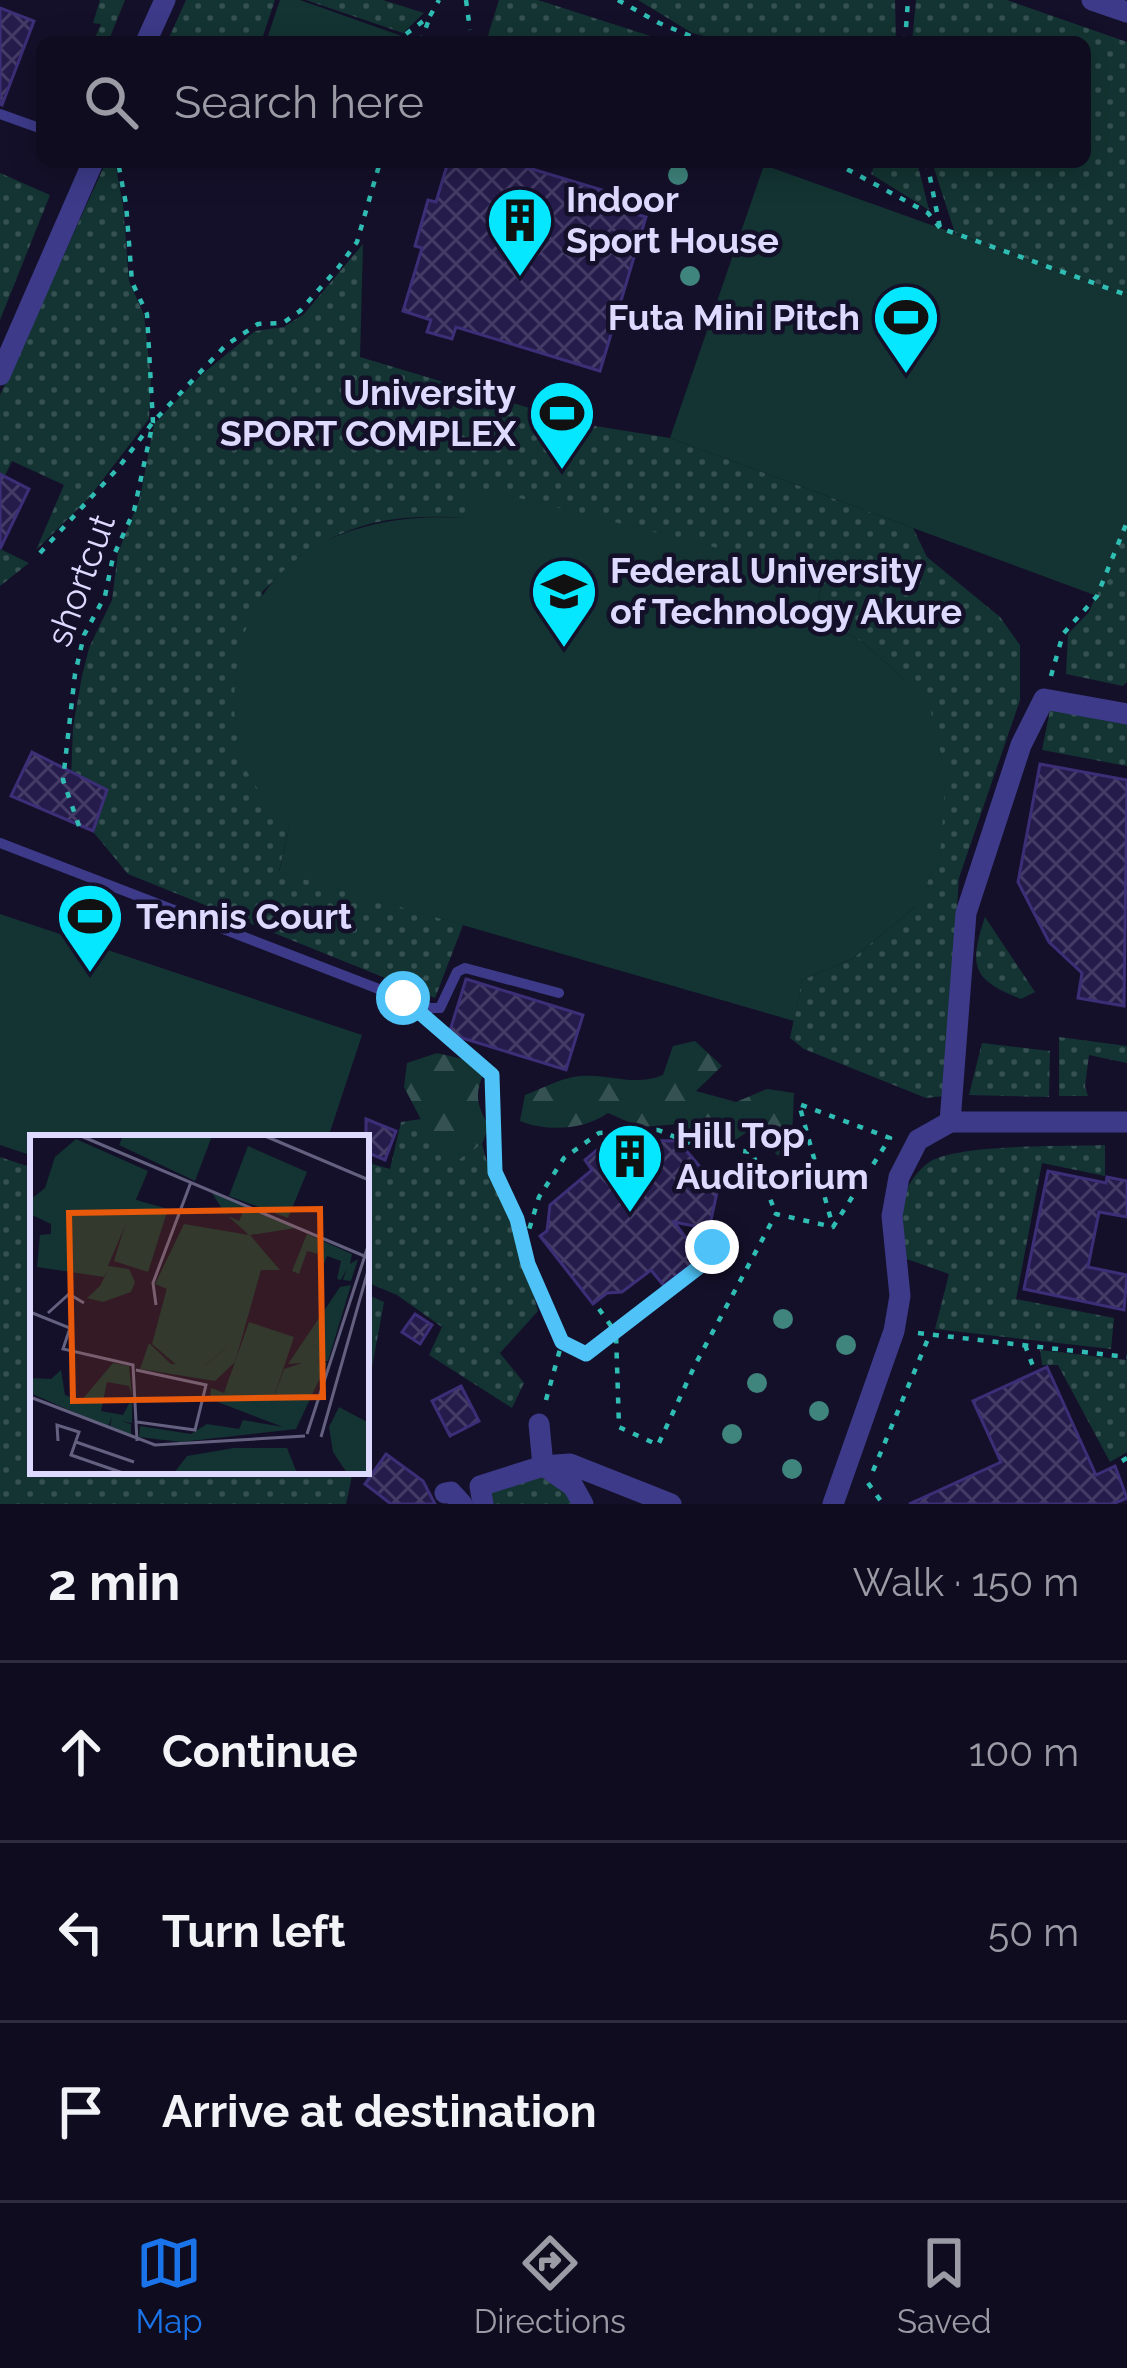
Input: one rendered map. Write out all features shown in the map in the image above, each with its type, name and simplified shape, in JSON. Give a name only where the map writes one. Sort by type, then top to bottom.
[{"type":"street","points":[[149,36],[165,0]]},
{"type":"street","points":[[1092,0],[1127,12]]},
{"type":"street","points":[[0,375],[91,168]]},
{"type":"street","points":[[950,1122],[966,913],[1021,745],[1044,699],[1127,714]]},
{"type":"street","points":[[833,1504],[894,1330],[901,1296],[892,1216],[899,1178],[919,1140],[950,1122],[1127,1122]]},
{"type":"street","points":[[538,1424],[543,1466],[573,1486],[583,1504]]},
{"type":"street","points":[[484,1504],[480,1486],[543,1466],[570,1464],[671,1504]]},
{"type":"lane","points":[[0,114],[36,127]]},
{"type":"lane","points":[[0,843],[428,1008],[440,1007],[457,972],[465,968],[559,993]]},
{"type":"path","points":[[423,36],[439,0]]},
{"type":"path","points":[[466,0],[470,30]]},
{"type":"path","points":[[618,0],[690,36]]},
{"type":"path","points":[[905,36],[908,0]]},
{"type":"path","points":[[406,34],[430,16]]},
{"type":"path","name":"shortcut","points":[[79,826],[64,780],[75,674],[84,634],[105,596],[113,557],[134,511],[153,422],[147,314],[132,282],[119,168]]},
{"type":"path","name":"shortcut","points":[[40,553],[226,345],[258,324],[283,323],[313,296],[357,242],[378,168]]},
{"type":"path","points":[[845,168],[928,213],[940,228],[1127,295]]},
{"type":"path","points":[[928,168],[940,228]]},
{"type":"path","points":[[1044,699],[1063,634],[1097,596],[1127,522]]},
{"type":"path","points":[[439,1028],[492,1075],[495,1172],[562,1342],[538,1424]]},
{"type":"path","points":[[800,1104],[890,1138],[833,1227],[821,1183],[800,1104]]},
{"type":"path","points":[[524,1247],[539,1197],[564,1158],[598,1133],[658,1130],[695,1145],[752,1152],[776,1214],[704,1347],[658,1445],[620,1427],[616,1333],[599,1309]]},
{"type":"path","points":[[776,1214],[833,1227]]},
{"type":"path","points":[[562,1342],[586,1354],[703,1264],[712,1247]]},
{"type":"path","points":[[894,1330],[1127,1357]]},
{"type":"path","points":[[883,1504],[868,1483],[929,1334]]},
{"type":"path","points":[[1025,1345],[1034,1369]]},
{"type":"green space","points":[[100,0],[125,0],[110,36],[96,36],[101,24],[93,23]]},
{"type":"green space","points":[[186,0],[275,0],[263,36],[170,36]]},
{"type":"green space","points":[[280,0],[300,0],[402,36],[268,36]]},
{"type":"green space","points":[[306,0],[383,0],[424,13],[403,33]]},
{"type":"green space","points":[[499,0],[538,0],[650,36],[488,36]]},
{"type":"green space","points":[[638,0],[895,0],[896,36],[692,33]]},
{"type":"green space","points":[[916,0],[1007,0],[1127,42],[1127,295],[955,233],[934,168],[1091,168],[1091,36],[913,36]]},
{"type":"green space","points":[[103,168],[116,168],[129,281],[144,315],[151,379],[149,419],[88,499],[36,550],[64,485],[12,461],[0,486],[0,395]]},
{"type":"green space","points":[[763,168],[1127,295],[1127,522],[1097,596],[670,438]]},
{"type":"green space","points":[[874,168],[918,168],[929,210],[871,174]]},
{"type":"green space","points":[[0,173],[50,195],[0,320]]},
{"type":"green space","points":[[363,244],[360,357],[583,424],[670,438],[913,528],[927,557],[1000,617],[1020,645],[1020,700],[959,878],[944,1096],[926,1098],[804,1049],[790,1038],[802,980],[852,959],[915,907],[905,680],[864,643],[815,616],[824,576],[471,487],[464,518],[403,518],[353,529],[308,553],[262,592],[290,825],[279,871],[463,925],[435,998],[128,874],[80,816],[71,780],[82,676],[89,648],[112,600],[118,553],[140,498],[154,424],[201,375],[255,331],[284,327],[304,314]]},
{"type":"green space","points":[[471,486],[824,575],[815,616],[864,643],[905,680],[931,712],[946,775],[940,857],[915,907],[852,959],[802,980],[794,1021],[279,872],[290,825],[249,775],[234,705],[242,641],[258,604],[280,574],[309,551],[343,534],[380,523],[463,518]]},
{"type":"green space","points":[[1127,522],[1127,682],[1123,686],[1066,674],[1068,634],[1089,612]]},
{"type":"green space","points":[[0,549],[29,563],[0,586]]},
{"type":"green space","points":[[1050,710],[1127,724],[1127,766],[1042,750]]},
{"type":"green space","name":"Tennis Court","points":[[0,914],[362,1035],[329,1135],[30,1135],[30,1155],[0,1145]]},
{"type":"green space","points":[[985,917],[1035,992],[1021,999],[983,977],[976,959]]},
{"type":"green space","points":[[1059,1037],[1127,1046],[1127,1063],[1089,1055],[1088,1096],[1059,1096]]},
{"type":"green space","points":[[695,1041],[722,1066],[696,1091],[736,1102],[767,1089],[794,1093],[792,1139],[778,1156],[763,1138],[747,1132],[728,1145],[710,1130],[693,1142],[680,1124],[640,1127],[608,1113],[565,1128],[520,1121],[525,1095],[573,1077],[651,1079],[663,1075],[673,1046]]},
{"type":"green space","points":[[982,1043],[1050,1051],[1049,1097],[969,1095]]},
{"type":"green space","points":[[437,1053],[488,1065],[478,1096],[489,1126],[482,1144],[459,1159],[437,1150],[404,1087],[407,1063]]},
{"type":"green space","points":[[421,1119],[459,1159],[482,1144],[510,1214],[538,1311],[500,1353],[524,1383],[512,1408],[429,1355],[442,1327],[397,1295],[369,1283],[369,1163],[390,1169],[401,1122]]},
{"type":"green space","points":[[1105,1145],[1105,1176],[1042,1163],[1016,1299],[1114,1318],[1111,1349],[935,1329],[949,1274],[901,1257],[902,1200],[922,1168],[962,1152]]},
{"type":"green space","points":[[0,1157],[30,1167],[30,1474],[352,1474],[346,1504],[0,1504]]},
{"type":"green space","points":[[369,1295],[384,1302],[369,1384]]},
{"type":"green space","points":[[1040,1350],[1127,1360],[1127,1452],[1110,1462],[1058,1365],[1042,1365]]},
{"type":"green space","points":[[543,1472],[568,1490],[576,1504],[490,1504],[487,1489]]},
{"type":"building","points":[[0,8],[34,21],[2,105],[0,104]]},
{"type":"building","name":"Indoor Sport House","points":[[446,168],[529,168],[632,199],[629,212],[646,217],[600,371],[456,327],[452,339],[427,332],[431,320],[403,311],[422,248],[415,246],[428,200],[436,202]]},
{"type":"building","points":[[0,474],[29,489],[0,549]]},
{"type":"building","points":[[32,752],[107,790],[93,831],[11,796]]},
{"type":"building","points":[[1040,764],[1127,780],[1124,1006],[1078,998],[1082,973],[1049,942],[1018,882]]},
{"type":"building","points":[[466,979],[583,1015],[566,1070],[449,1034]]},
{"type":"building","points":[[366,1119],[396,1131],[385,1160],[369,1153]]},
{"type":"building","name":"Hill Top Auditorium","points":[[609,1140],[678,1141],[718,1188],[709,1229],[674,1222],[701,1258],[664,1286],[651,1270],[622,1292],[607,1293],[593,1304],[540,1236],[547,1231],[550,1205],[592,1170],[585,1160]]},
{"type":"building","points":[[1048,1171],[1106,1183],[1107,1177],[1127,1181],[1127,1217],[1099,1212],[1088,1267],[1127,1275],[1124,1310],[1024,1289]]},
{"type":"building","points":[[415,1314],[432,1325],[420,1344],[402,1332]]},
{"type":"building","points":[[1047,1367],[1096,1475],[1115,1466],[1127,1498],[1113,1504],[909,1504],[1001,1462],[973,1401]]},
{"type":"building","points":[[461,1386],[479,1421],[450,1436],[432,1401]]},
{"type":"building","points":[[386,1454],[423,1481],[435,1504],[391,1504],[365,1484]]},
{"type":"place","name":"Indoor Sport House","points":[[520,279]]},
{"type":"place","name":"Futa Mini Pitch","points":[[906,376]]},
{"type":"place","name":"University SPORT COMPLEX","points":[[562,472]]},
{"type":"place","name":"Federal University of Technology Akure","points":[[564,650]]},
{"type":"place","name":"Tennis Court","points":[[90,975]]},
{"type":"place","name":"Hill Top Auditorium","points":[[630,1215]]},
{"type":"route","points":[[403,998],[492,1075],[495,1172],[562,1342],[586,1354],[703,1264],[712,1247]]}]
